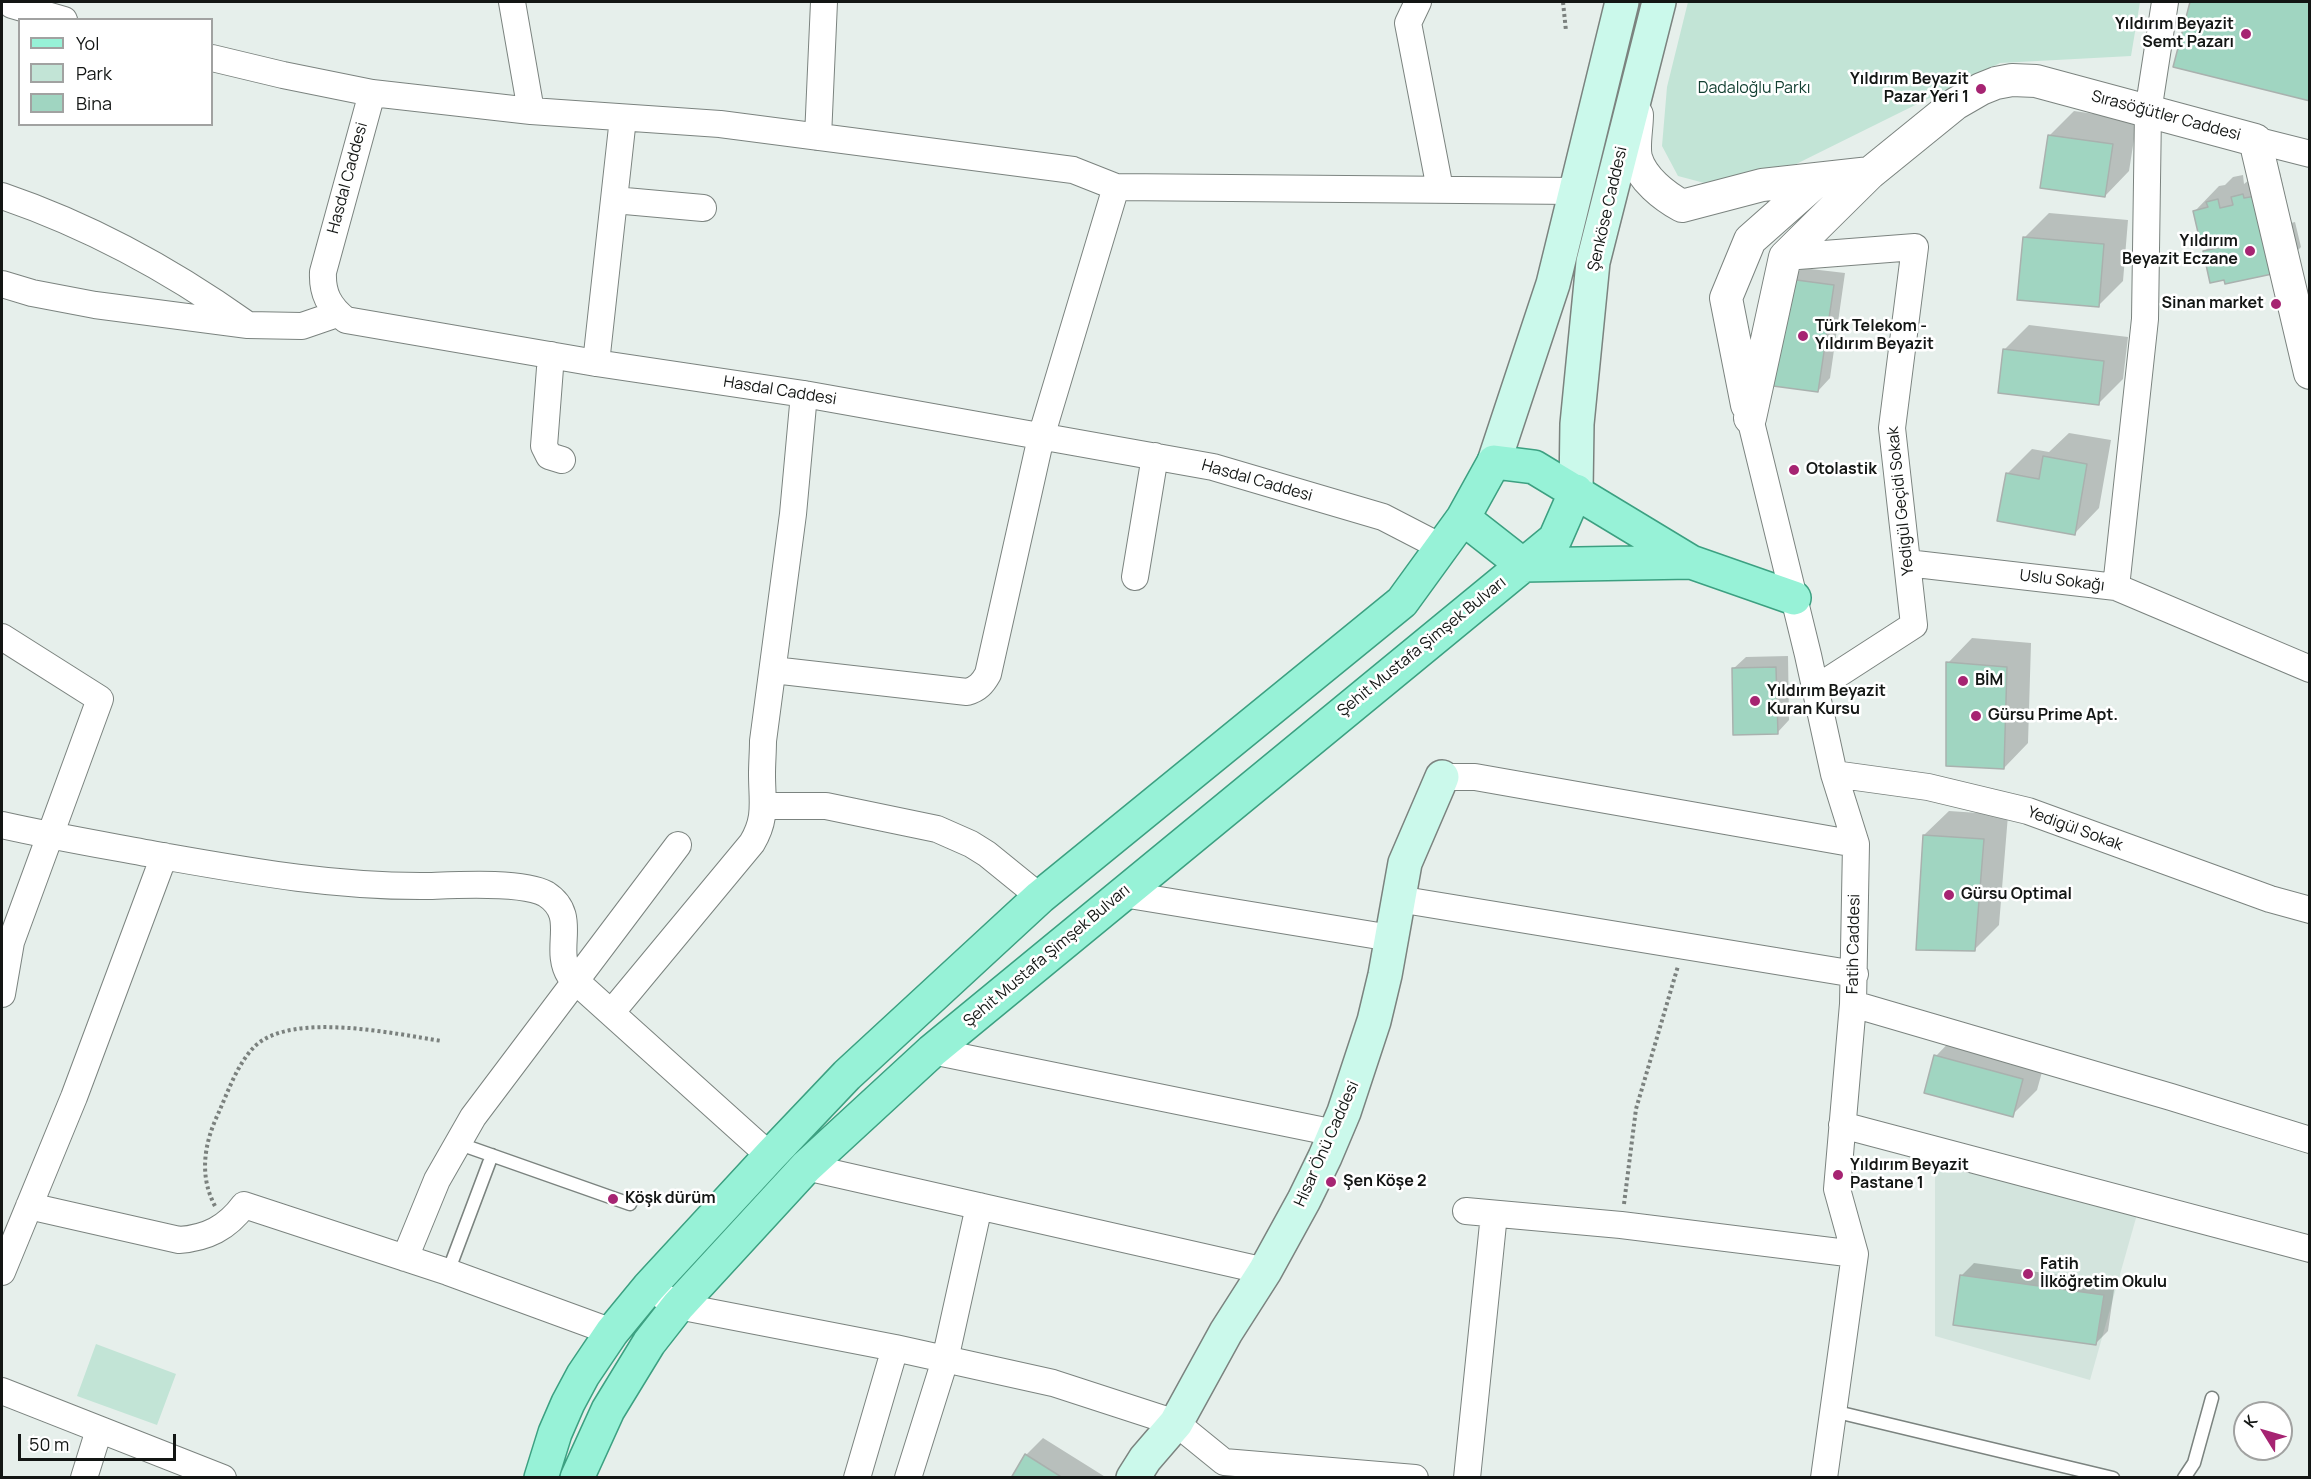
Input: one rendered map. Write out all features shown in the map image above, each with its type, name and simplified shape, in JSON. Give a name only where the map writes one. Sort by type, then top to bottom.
[{"type":"main road","points":[[541,1478],[555,1433],[568,1404],[583,1375],[612,1332],[649,1287],[847,1075],[1040,897],[1402,602],[1442,548],[1463,518],[1494,462],[1553,284],[1622,2]]},
{"type":"main road","name":"Şenköse Caddesi","points":[[1576,491],[1577,424],[1593,262],[1659,2]]},
{"type":"main road","points":[[1494,462],[1534,467],[1691,562],[1794,598]]},
{"type":"main road","name":"Şehit Mustafa Şimşek Bulvarı","points":[[577,1478],[608,1410],[627,1375],[678,1306],[806,1167],[932,1051],[1554,539],[1576,491]]},
{"type":"main road","points":[[1463,518],[1523,565],[1691,562]]},
{"type":"main road","name":"Hisar Önü Caddesi","points":[[1133,1478],[1145,1459],[1176,1423],[1226,1332],[1265,1271],[1304,1200],[1335,1133],[1374,1021],[1405,863],[1442,777]]},
{"type":"street","points":[[512,2],[531,111]]},
{"type":"street","points":[[818,137],[824,2]]},
{"type":"street","points":[[1418,2],[1408,23],[1440,189]]},
{"type":"street","points":[[2116,587],[2145,318],[2148,112],[2165,2]]},
{"type":"street","points":[[9,9],[54,18]]},
{"type":"street","points":[[213,58],[372,93],[531,111],[720,124],[1073,170],[1116,187],[1576,190]]},
{"type":"street","name":"Sırasöğütler Caddesi","points":[[1785,257],[1870,173],[1955,104],[1981,88],[1996,83],[2012,80],[2036,81],[2255,140],[2309,367]]},
{"type":"street","points":[[1637,87],[1636,158],[1651,182],[1682,206],[1762,185],[1870,173]]},
{"type":"street","name":"Hasdal Caddesi","points":[[372,93],[323,272],[322,284],[326,296],[337,314],[346,320],[596,363],[804,394],[1213,467],[1383,517],[1442,548]]},
{"type":"street","points":[[596,363],[623,118]]},
{"type":"street","points":[[2255,140],[2310,154]]},
{"type":"street","points":[[1750,418],[1726,298],[1750,240],[1819,179]]},
{"type":"street","points":[[773,670],[968,692],[978,687],[988,674],[1041,437],[1116,187]]},
{"type":"street","points":[[2,196],[64,219],[132,251],[182,280],[248,325]]},
{"type":"street","points":[[614,200],[703,208]]},
{"type":"street","name":"Yedigül Geçidi Sokak","points":[[1785,257],[1915,247],[1892,428],[1914,625],[1815,689]]},
{"type":"street","points":[[1750,418],[1785,257]]},
{"type":"street","points":[[2,284],[32,293],[95,305],[248,325],[302,326],[337,314]]},
{"type":"street","points":[[551,355],[544,446],[549,456],[562,460]]},
{"type":"street","points":[[611,1013],[752,843],[760,828],[764,806],[762,774],[764,741],[793,514],[804,394]]},
{"type":"street","name":"Fatih Caddesi","points":[[1750,418],[1834,774],[1856,844],[1855,974],[1837,1189],[1855,1254],[1824,1478]]},
{"type":"street","points":[[1134,577],[1155,456]]},
{"type":"street","name":"Uslu Sokağı","points":[[1907,563],[2116,587],[2310,669]]},
{"type":"street","points":[[2,637],[100,699],[11,942],[2,994]]},
{"type":"street","name":"Yedigül Sokak","points":[[1834,774],[1928,787],[2028,811],[2271,899],[2310,910]]},
{"type":"street","points":[[1442,777],[1475,777],[1856,844]]},
{"type":"street","points":[[764,806],[826,806],[937,830],[971,844],[987,854],[1040,897]]},
{"type":"street","points":[[2,825],[233,870],[333,882],[383,885],[476,884],[536,890],[554,900],[561,909],[565,919],[563,962],[575,982],[770,1156]]},
{"type":"street","points":[[405,1258],[437,1180],[457,1143],[491,1093],[678,845]]},
{"type":"street","points":[[2,1272],[94,1042],[164,856]]},
{"type":"street","points":[[1123,894],[1391,938]]},
{"type":"street","points":[[1398,899],[1855,974]]},
{"type":"street","points":[[1853,1004],[2310,1140]]},
{"type":"street","points":[[932,1051],[1335,1133]]},
{"type":"street","points":[[1842,1125],[2310,1249]]},
{"type":"street","points":[[806,1167],[1265,1271]]},
{"type":"street","points":[[29,1206],[179,1240],[205,1236],[227,1224],[244,1205],[448,1272],[612,1332]]},
{"type":"street","points":[[908,1478],[945,1360],[979,1206]]},
{"type":"street","points":[[1466,1211],[1621,1225],[1855,1254]]},
{"type":"street","points":[[1467,1478],[1494,1214]]},
{"type":"street","points":[[649,1287],[678,1306],[895,1348],[1053,1383],[1176,1423],[1224,1462],[1415,1478]]},
{"type":"street","points":[[857,1478],[895,1348]]},
{"type":"street","points":[[2,1391],[223,1478]]},
{"type":"street","points":[[84,1478],[99,1430]]},
{"type":"lane","points":[[457,1143],[630,1204]]},
{"type":"lane","points":[[448,1272],[492,1155]]},
{"type":"lane","points":[[2184,1478],[2194,1463],[2212,1398]]},
{"type":"lane","points":[[1833,1411],[2113,1478]]},
{"type":"path","points":[[1563,2],[1566,31]]},
{"type":"path","points":[[1621,1225],[1635,1109],[1684,946]]},
{"type":"path","points":[[227,1224],[208,1191],[205,1152],[212,1127],[246,1057],[256,1046],[279,1032],[303,1028],[378,1031],[442,1041]]},
{"type":"shaded area","name":"Fatih İlköğretim Okulu","points":[[1935,1154],[2138,1211],[2090,1380],[1935,1336]]},
{"type":"green space","name":"Dadaloğlu Parkı","points":[[1688,2],[2140,2],[2131,56],[2000,63],[1776,174],[1712,185],[1678,176],[1662,146],[1667,87]]},
{"type":"green space","points":[[96,1344],[176,1374],[157,1425],[77,1396]]},
{"type":"building","name":"Yıldırım Beyazit Semt Pazarı","points":[[2190,2],[2310,2],[2310,101],[2173,67]]},
{"type":"building","points":[[2048,135],[2113,144],[2105,197],[2040,188]]},
{"type":"building","points":[[2243,194],[2244,198],[2256,196],[2277,273],[2225,284],[2224,280],[2210,283],[2203,251],[2222,247],[2219,237],[2200,241],[2193,211],[2208,207],[2206,202],[2218,199],[2220,208],[2233,205],[2231,197]]},
{"type":"building","points":[[2023,237],[2104,244],[2099,307],[2017,300]]},
{"type":"building","name":"Türk Telekom - Yıldırım Beyazit","points":[[1789,279],[1834,285],[1818,392],[1773,386]]},
{"type":"building","points":[[2003,349],[2104,361],[2099,405],[1998,393]]},
{"type":"building","points":[[2043,456],[2087,464],[2075,535],[1997,521],[2006,473],[2039,479]]},
{"type":"building","name":"Gürsu Prime Apt.","points":[[1946,662],[2007,667],[2004,769],[1946,766]]},
{"type":"building","name":"Yıldırım Beyazit Kuran Kursu","points":[[1776,667],[1778,734],[1733,735],[1732,668]]},
{"type":"building","name":"Gürsu Optimal","points":[[1923,835],[1984,839],[1975,951],[1916,950]]},
{"type":"building","points":[[1934,1055],[2023,1079],[2013,1117],[1924,1093]]},
{"type":"building","points":[[1960,1275],[2104,1295],[2096,1345],[1953,1325]]},
{"type":"building","points":[[1025,1454],[1063,1478],[1011,1478]]},
{"type":"place","name":"Yıldırım Beyazit Semt Pazarı","points":[[2246,34]]},
{"type":"place","name":"Yıldırım Beyazit Pazar Yeri 1","points":[[1981,89]]},
{"type":"place","name":"Yıldırım Beyazit Eczane","points":[[2250,251]]},
{"type":"place","name":"Sinan market","points":[[2276,304]]},
{"type":"place","name":"Türk Telekom - Yıldırım Beyazit","points":[[1803,336]]},
{"type":"place","name":"Otolastik","points":[[1794,470]]},
{"type":"place","name":"BİM","points":[[1963,681]]},
{"type":"place","name":"Yıldırım Beyazit Kuran Kursu","points":[[1755,701]]},
{"type":"place","name":"Gürsu Prime Apt.","points":[[1976,716]]},
{"type":"place","name":"Gürsu Optimal","points":[[1949,895]]},
{"type":"place","name":"Yıldırım Beyazit Pastane 1","points":[[1838,1175]]},
{"type":"place","name":"Şen Köşe 2","points":[[1331,1182]]},
{"type":"place","name":"Köşk dürüm","points":[[613,1199]]},
{"type":"place","name":"Fatih İlköğretim Okulu","points":[[2028,1274]]}]
